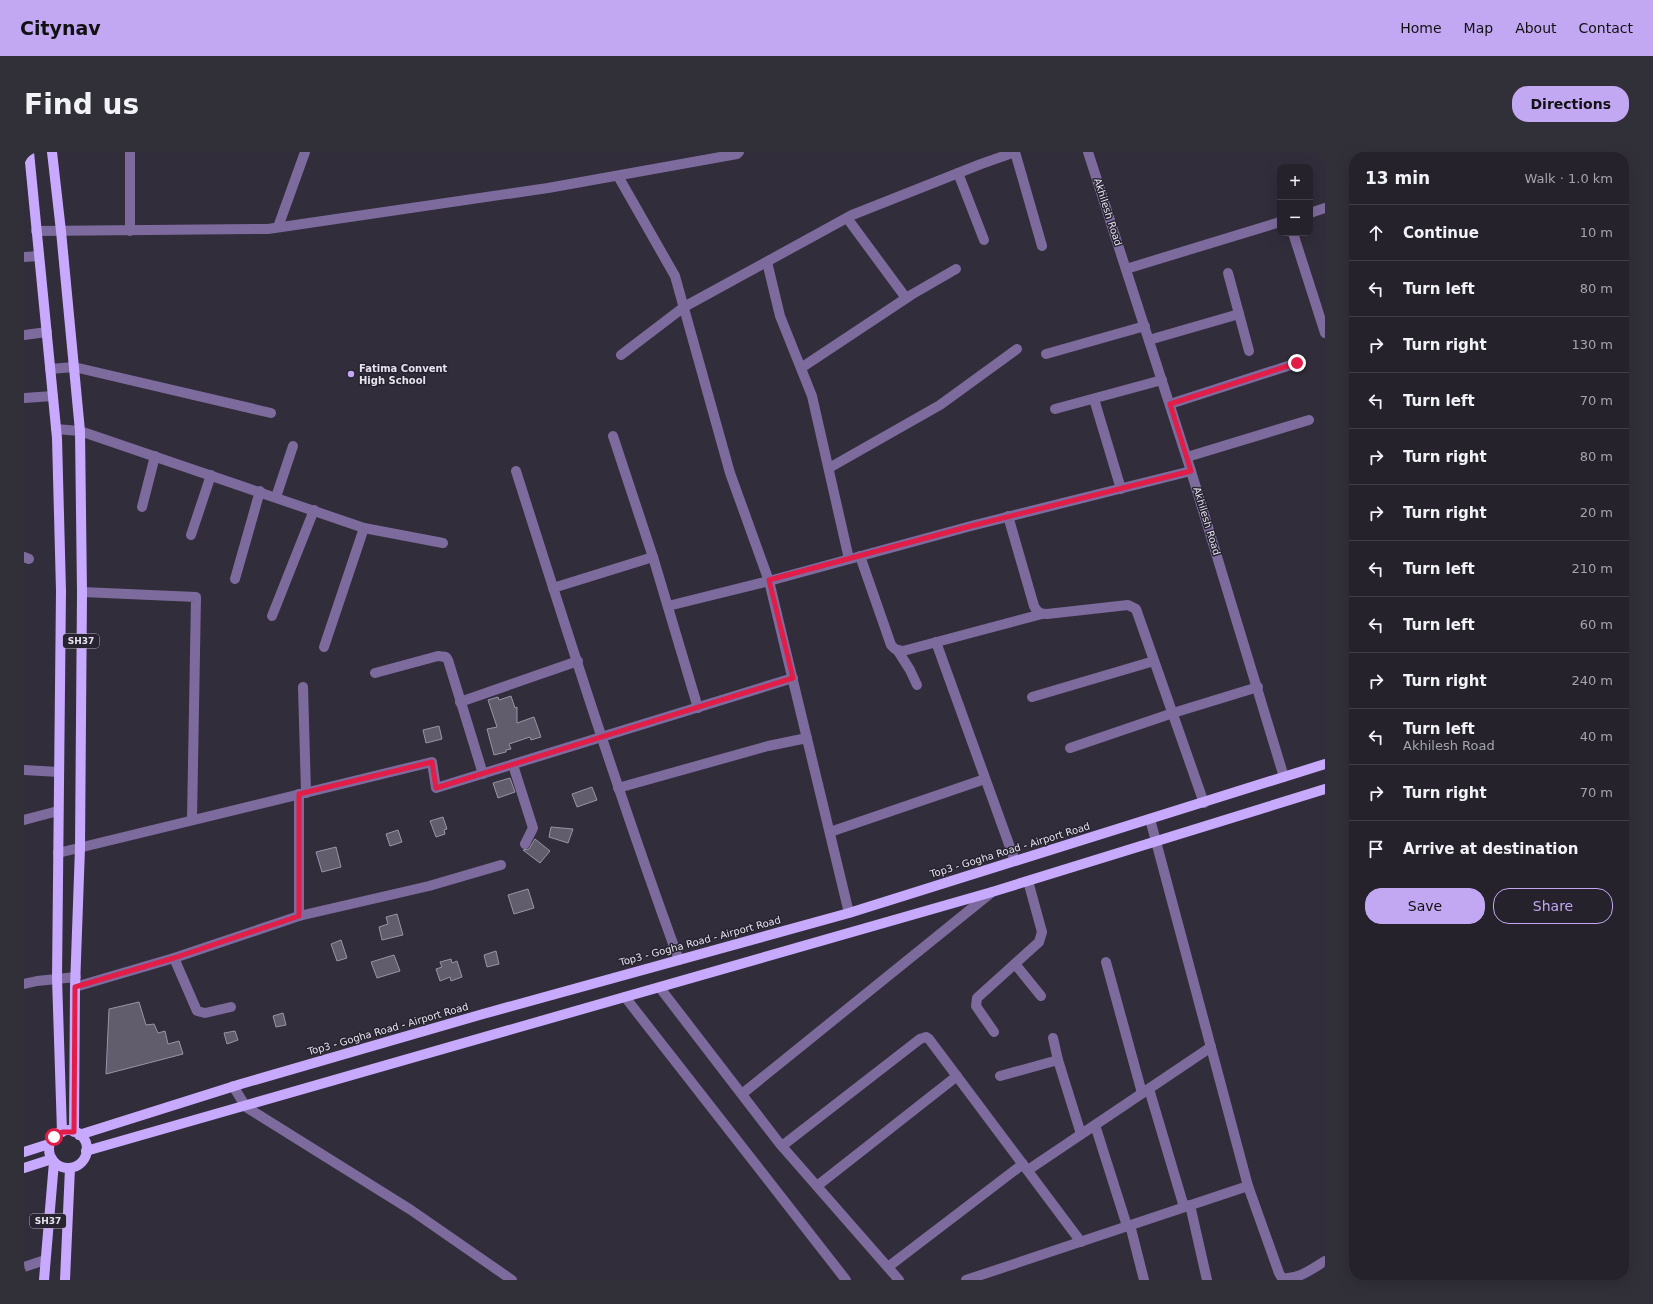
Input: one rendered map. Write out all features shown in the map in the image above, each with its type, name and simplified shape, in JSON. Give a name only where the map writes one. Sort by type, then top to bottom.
[{"type":"main road","name":"SH37","points":[[29,152],[56,429],[61,591],[57,978],[62,1132]]},
{"type":"main road","name":"SH37","points":[[52,152],[62,232],[80,431],[82,592],[80,848],[76,982],[77,1134]]},
{"type":"main road","name":"Top3 - Gogha Road - Airport Road","points":[[77,1134],[233,1086],[483,1014],[849,913],[1325,764]]},
{"type":"main road","points":[[86,1152],[992,892],[1325,789]]},
{"type":"main road","points":[[62,1132],[77,1134],[84,1140],[86,1152],[81,1162],[70,1168],[64,1168],[53,1161],[49,1151],[52,1139],[62,1132]]},
{"type":"main road","points":[[24,1152],[50,1144]]},
{"type":"main road","name":"SH37","points":[[44,1280],[53,1161]]},
{"type":"main road","points":[[24,1168],[53,1161]]},
{"type":"main road","name":"SH37","points":[[65,1280],[70,1168]]},
{"type":"street","points":[[130,152],[130,231]]},
{"type":"street","points":[[278,228],[305,152]]},
{"type":"street","points":[[36,231],[62,232],[278,228],[548,188],[737,154],[739,152]]},
{"type":"street","points":[[621,355],[684,307],[847,218],[958,173],[1015,152],[1042,246]]},
{"type":"street","name":"Akhilesh Road","points":[[1088,152],[1187,457],[1258,687],[1284,777]]},
{"type":"street","points":[[958,173],[984,240]]},
{"type":"street","points":[[618,176],[675,276],[730,473],[769,580],[849,913]]},
{"type":"street","points":[[1313,212],[1325,208]]},
{"type":"street","points":[[847,218],[906,298]]},
{"type":"street","points":[[1126,269],[1277,223]]},
{"type":"street","points":[[1294,236],[1325,334]]},
{"type":"street","points":[[24,257],[39,256]]},
{"type":"street","points":[[767,262],[780,316],[812,396],[849,559]]},
{"type":"street","points":[[801,368],[906,298],[956,269]]},
{"type":"street","points":[[1228,274],[1249,351]]},
{"type":"street","points":[[1149,340],[1239,314]]},
{"type":"street","points":[[1046,354],[1144,326]]},
{"type":"street","points":[[24,335],[47,332]]},
{"type":"street","points":[[828,468],[940,405],[1016,349]]},
{"type":"street","points":[[1170,404],[1297,363]]},
{"type":"street","points":[[50,369],[74,367],[271,413]]},
{"type":"street","points":[[1055,409],[1162,380]]},
{"type":"street","points":[[24,398],[53,396]]},
{"type":"street","points":[[1094,398],[1121,488]]},
{"type":"street","points":[[1187,457],[1309,420]]},
{"type":"street","points":[[56,429],[80,431],[260,491],[364,528],[443,543]]},
{"type":"street","points":[[612,436],[653,557],[698,708]]},
{"type":"street","points":[[276,497],[293,446]]},
{"type":"street","points":[[142,507],[155,456]]},
{"type":"street","points":[[516,471],[578,661],[601,738],[679,960]]},
{"type":"street","points":[[668,606],[1008,516],[1191,471]]},
{"type":"street","points":[[191,535],[211,475]]},
{"type":"street","points":[[234,579],[260,491]]},
{"type":"street","points":[[272,616],[314,510]]},
{"type":"street","points":[[1008,516],[1034,606],[1037,611],[1042,614]]},
{"type":"street","points":[[324,647],[364,528]]},
{"type":"street","points":[[860,556],[891,645],[898,651],[910,670],[917,685]]},
{"type":"street","points":[[553,588],[653,557]]},
{"type":"street","points":[[82,592],[196,597],[192,820]]},
{"type":"street","points":[[898,651],[903,651],[1042,614],[1128,605],[1132,606],[1138,613],[1204,803]]},
{"type":"street","points":[[936,642],[1015,861]]},
{"type":"street","points":[[375,673],[442,656],[448,660],[482,774]]},
{"type":"street","points":[[460,702],[578,661]]},
{"type":"street","points":[[1032,697],[1154,661]]},
{"type":"street","points":[[58,853],[432,762],[436,788],[793,678]]},
{"type":"street","points":[[299,916],[303,687]]},
{"type":"street","points":[[1070,748],[1173,713],[1258,687]]},
{"type":"street","points":[[618,788],[768,746],[807,738]]},
{"type":"street","points":[[513,765],[533,828],[525,844]]},
{"type":"street","points":[[24,770],[59,772]]},
{"type":"street","points":[[830,832],[985,779]]},
{"type":"street","points":[[24,820],[58,811]]},
{"type":"street","points":[[1150,819],[1248,1186],[1279,1273],[1282,1278],[1288,1279],[1303,1275],[1325,1261]]},
{"type":"street","points":[[24,984],[57,978],[76,982],[174,958],[299,916],[429,886],[501,865]]},
{"type":"street","points":[[994,1032],[976,1006],[977,998],[1039,942],[1042,937],[1042,932],[1028,881]]},
{"type":"street","points":[[742,1094],[992,892]]},
{"type":"street","points":[[174,958],[197,1011],[205,1013],[231,1007]]},
{"type":"street","points":[[1106,962],[1146,1091],[1187,1206],[1207,1280]]},
{"type":"street","points":[[1015,964],[1041,996]]},
{"type":"street","points":[[660,988],[782,1146],[899,1280]]},
{"type":"street","points":[[625,997],[846,1280]]},
{"type":"street","points":[[782,1146],[923,1037],[929,1039],[1081,1242]]},
{"type":"street","points":[[1053,1038],[1058,1060],[1081,1134]]},
{"type":"street","points":[[888,1267],[1026,1167],[1095,1125],[1211,1047]]},
{"type":"street","points":[[1000,1076],[1058,1060]]},
{"type":"street","points":[[817,1186],[957,1076]]},
{"type":"street","points":[[233,1086],[246,1107],[411,1210],[512,1280]]},
{"type":"street","points":[[1095,1125],[1129,1226],[1144,1280]]},
{"type":"street","points":[[966,1280],[1248,1186]]},
{"type":"street","points":[[24,1267],[45,1260]]},
{"type":"building","points":[[511,696],[515,708],[517,707],[517,723],[534,717],[541,737],[531,740],[530,737],[509,744],[511,749],[494,755],[487,729],[497,727],[488,700],[498,697],[499,700]]},
{"type":"building","points":[[439,726],[442,739],[426,743],[423,730]]},
{"type":"building","points":[[510,778],[515,792],[498,798],[493,783]]},
{"type":"building","points":[[592,787],[597,800],[577,807],[572,794]]},
{"type":"building","points":[[443,817],[447,829],[444,830],[445,834],[436,837],[430,821]]},
{"type":"building","points":[[551,827],[573,829],[568,843],[549,837]]},
{"type":"building","points":[[398,830],[402,842],[390,846],[386,834]]},
{"type":"building","points":[[535,839],[550,851],[540,863],[523,850],[529,849]]},
{"type":"building","points":[[336,847],[341,867],[322,872],[316,852]]},
{"type":"building","points":[[528,889],[534,908],[514,914],[508,895]]},
{"type":"building","points":[[397,914],[403,935],[382,940],[379,927],[388,924],[386,917]]},
{"type":"building","points":[[341,940],[347,958],[337,961],[331,944]]},
{"type":"building","points":[[496,951],[499,964],[487,967],[484,955]]},
{"type":"building","points":[[394,955],[400,971],[377,978],[371,962]]},
{"type":"building","points":[[451,959],[452,963],[457,961],[462,977],[451,981],[450,977],[440,981],[436,969],[442,967],[440,962]]},
{"type":"building","points":[[139,1002],[146,1025],[154,1024],[158,1033],[165,1031],[168,1044],[179,1041],[183,1054],[106,1074],[109,1009]]},
{"type":"building","points":[[283,1013],[286,1025],[276,1027],[273,1016]]},
{"type":"building","points":[[235,1031],[238,1040],[227,1044],[224,1033]]},
{"type":"place","name":"Fatima Convent High School","points":[[351,374]]},
{"type":"route","points":[[54,1137],[56,1134],[62,1132],[74,1132],[75,987],[174,958],[299,916],[299,794],[432,762],[436,788],[793,678],[769,580],[971,526],[1191,471],[1170,404],[1297,363]]}]
